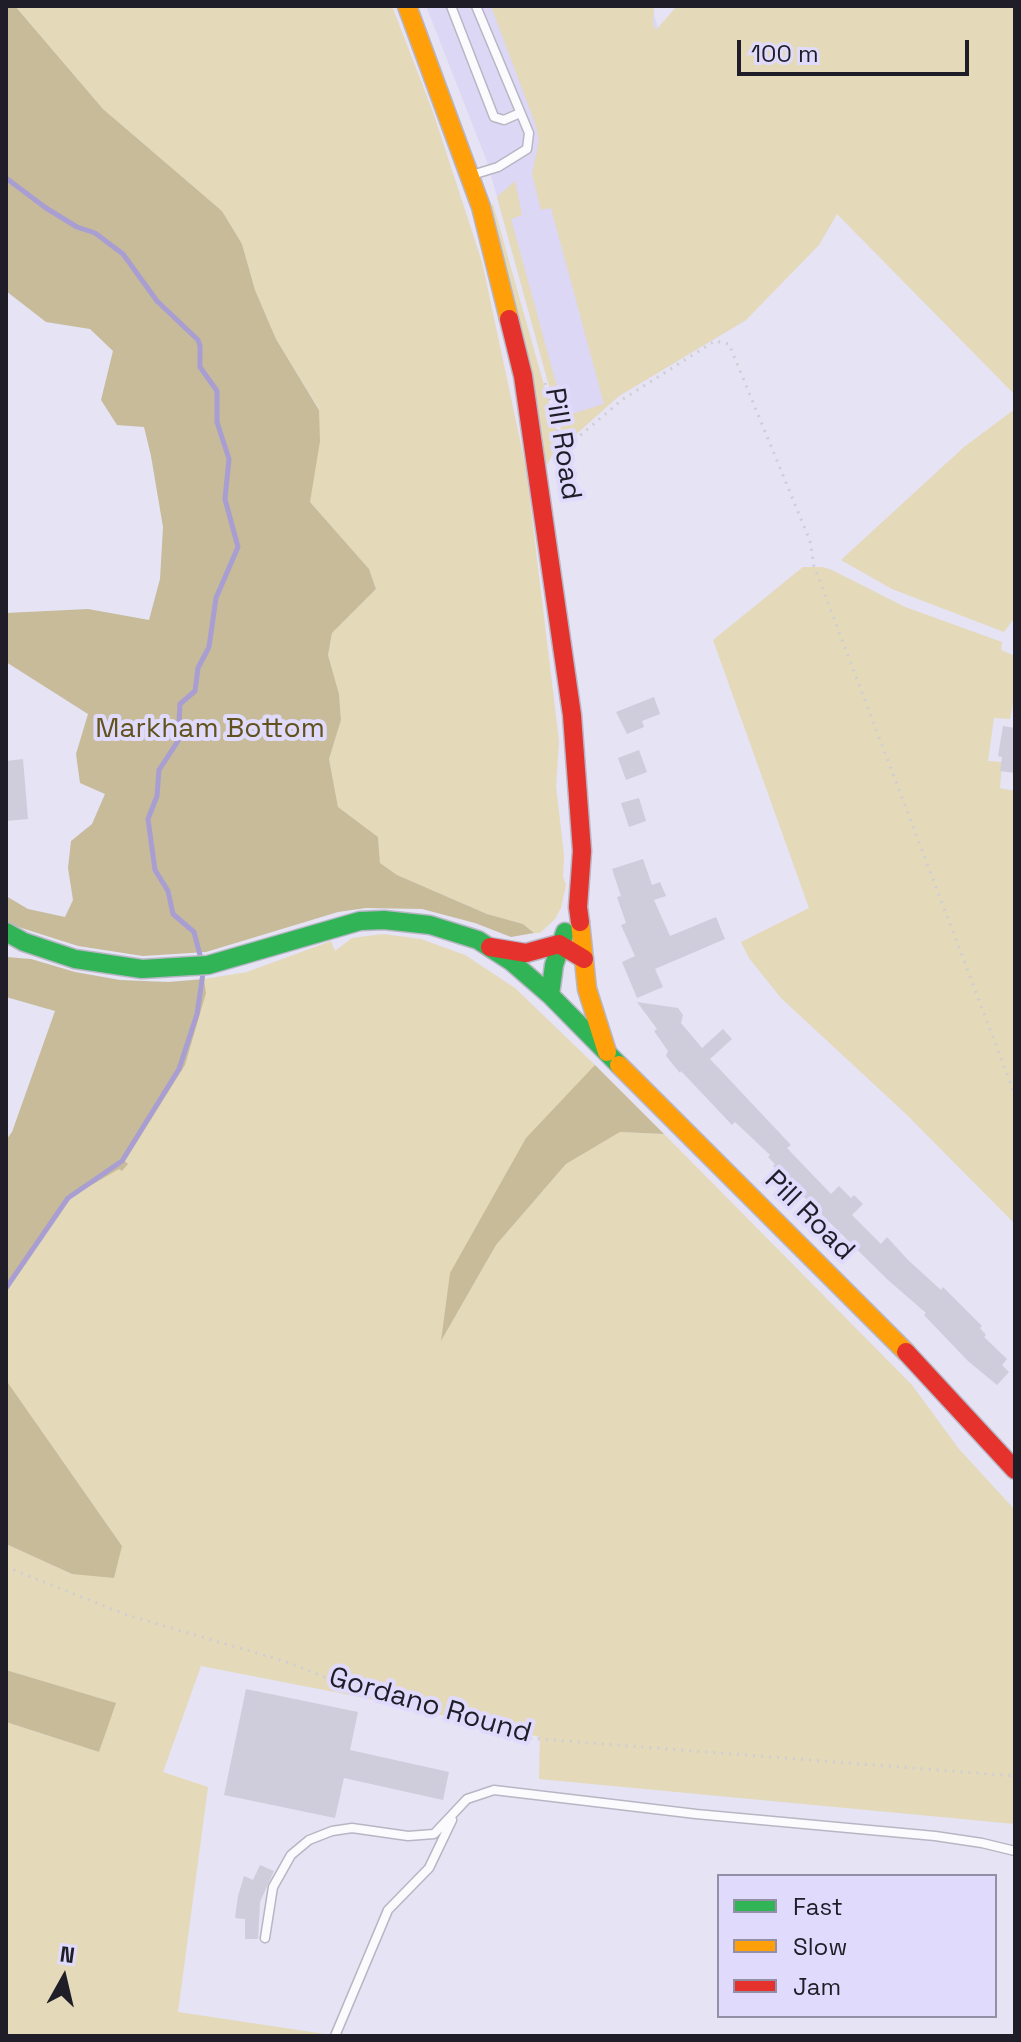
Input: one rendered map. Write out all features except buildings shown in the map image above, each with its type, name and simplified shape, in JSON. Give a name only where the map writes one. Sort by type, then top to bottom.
[{"type":"street","name":"Pill Road","points":[[407,6],[470,176],[514,335],[539,476],[579,784],[582,851],[578,907],[587,989],[607,1052],[937,1384],[1015,1470]]},
{"type":"street","name":"Pill Road","points":[[557,1002],[559,944],[578,907]]},
{"type":"street","points":[[6,932],[24,942],[75,959],[142,969],[189,968],[230,960],[360,921],[415,922],[444,928],[490,947],[520,968],[607,1052]]},
{"type":"street","points":[[490,947],[526,953],[559,944],[584,959]]},
{"type":"street","points":[[557,1002],[587,989]]},
{"type":"lane","points":[[451,6],[494,117],[504,120],[520,113]]},
{"type":"lane","points":[[470,176],[498,167],[527,149],[529,133],[476,6]]},
{"type":"lane","points":[[265,1938],[273,1887],[291,1855],[309,1840],[332,1831],[352,1828],[419,1837],[434,1834],[467,1799],[494,1790],[696,1814],[935,1836],[1015,1851]]},
{"type":"lane","points":[[335,2036],[388,1910],[429,1868],[455,1812]]},
{"type":"path","points":[[562,449],[623,399],[715,341],[729,344],[810,541],[814,566],[1015,1095]]},
{"type":"path","name":"Gordano Round","points":[[6,1567],[127,1615],[284,1661],[348,1686],[442,1708],[527,1738],[1015,1776]]},
{"type":"shaded area","points":[[15,6],[392,6],[433,112],[482,262],[526,468],[559,741],[556,786],[566,885],[561,908],[555,919],[540,933],[397,875],[380,863],[378,837],[338,807],[329,759],[341,720],[339,694],[328,655],[332,633],[376,589],[369,569],[310,502],[319,409],[276,339],[255,290],[242,244],[222,211],[103,109]]},
{"type":"shaded area","points":[[426,6],[654,6],[746,320],[619,396],[565,444],[488,164]]},
{"type":"shaded area","points":[[491,6],[654,6],[653,23],[656,30],[677,6],[1015,6],[1015,395],[837,214],[819,245],[746,320],[619,396],[565,444],[497,197],[515,181],[522,215],[511,219],[565,416],[604,404],[551,208],[541,210],[532,174],[539,140],[535,123]]},
{"type":"shaded area","points":[[493,204],[556,428],[557,446],[547,465],[488,210]]},
{"type":"shaded area","points":[[1015,409],[1015,621],[1004,632],[892,589],[841,560],[964,447]]},
{"type":"shaded area","points":[[803,567],[832,570],[905,607],[1002,642],[1001,650],[1015,656],[1015,693],[1010,719],[994,718],[988,761],[1002,762],[1000,788],[1015,791],[1015,1224],[906,1114],[781,998],[749,958],[741,942],[809,908],[713,640]]},
{"type":"shaded area","points":[[383,934],[421,939],[465,955],[515,988],[595,1065],[442,1339],[496,1245],[566,1164],[620,1132],[664,1134],[912,1385],[959,1449],[1015,1510],[1015,1824],[539,1779],[540,1737],[201,1666],[163,1772],[208,1787],[178,2012],[324,2036],[6,2036],[6,1722],[99,1752],[115,1703],[6,1670],[6,1544],[72,1574],[122,1546],[6,1380],[6,1292],[71,1197],[127,1163],[125,1161],[206,993],[204,979],[247,972],[331,941],[335,951],[352,938]]},
{"type":"green space","name":"Markham Bottom","points":[[6,6],[15,6],[103,109],[222,211],[242,244],[255,290],[276,339],[319,410],[320,441],[310,502],[369,569],[376,589],[332,633],[328,655],[339,694],[341,720],[329,759],[338,807],[378,837],[380,863],[397,875],[487,914],[523,924],[534,933],[511,937],[475,923],[422,909],[366,908],[338,912],[206,952],[143,956],[78,946],[6,923],[6,896],[28,909],[65,917],[73,900],[68,868],[71,841],[92,824],[105,794],[80,783],[76,754],[88,714],[6,662],[6,613],[88,609],[149,620],[160,579],[163,527],[144,427],[117,425],[101,400],[113,351],[90,329],[46,322],[6,291]]},
{"type":"green space","points":[[6,957],[31,959],[75,972],[120,980],[168,982],[204,979],[206,993],[185,1065],[125,1161],[128,1164],[122,1171],[119,1169],[71,1197],[6,1292],[6,1140],[12,1132],[55,1011],[6,997]]},
{"type":"green space","points":[[595,1065],[664,1134],[620,1132],[566,1164],[496,1245],[441,1341],[450,1273],[526,1138]]},
{"type":"green space","points":[[6,1380],[122,1546],[114,1578],[72,1574],[6,1544]]},
{"type":"green space","points":[[6,1670],[116,1703],[99,1752],[6,1722]]},
{"type":"waterway","points":[[6,178],[46,208],[77,227],[95,233],[123,254],[157,301],[198,340],[200,367],[217,391],[217,422],[229,459],[225,499],[238,547],[216,598],[209,647],[198,668],[195,691],[180,704],[178,741],[159,770],[157,796],[148,819],[155,870],[168,891],[173,914],[194,932],[201,959]]},
{"type":"waterway","points":[[6,1288],[68,1198],[122,1161],[179,1069],[197,1014],[203,973]]},
{"type":"traffic: fast","points":[[6,932],[24,942],[75,959],[142,969],[208,965],[360,921],[430,925],[478,940],[512,962],[550,995],[619,1065]]},
{"type":"traffic: fast","points":[[550,995],[554,965],[565,932]]},
{"type":"traffic: slow","points":[[407,6],[481,207],[509,319]]},
{"type":"traffic: slow","points":[[580,922],[587,989],[607,1052]]},
{"type":"traffic: slow","points":[[619,1065],[906,1352]]},
{"type":"traffic: jam","points":[[509,319],[523,376],[572,715],[582,851],[578,907],[580,922]]},
{"type":"traffic: jam","points":[[490,947],[526,953],[559,944],[584,959]]},
{"type":"traffic: jam","points":[[906,1352],[1015,1470]]}]
